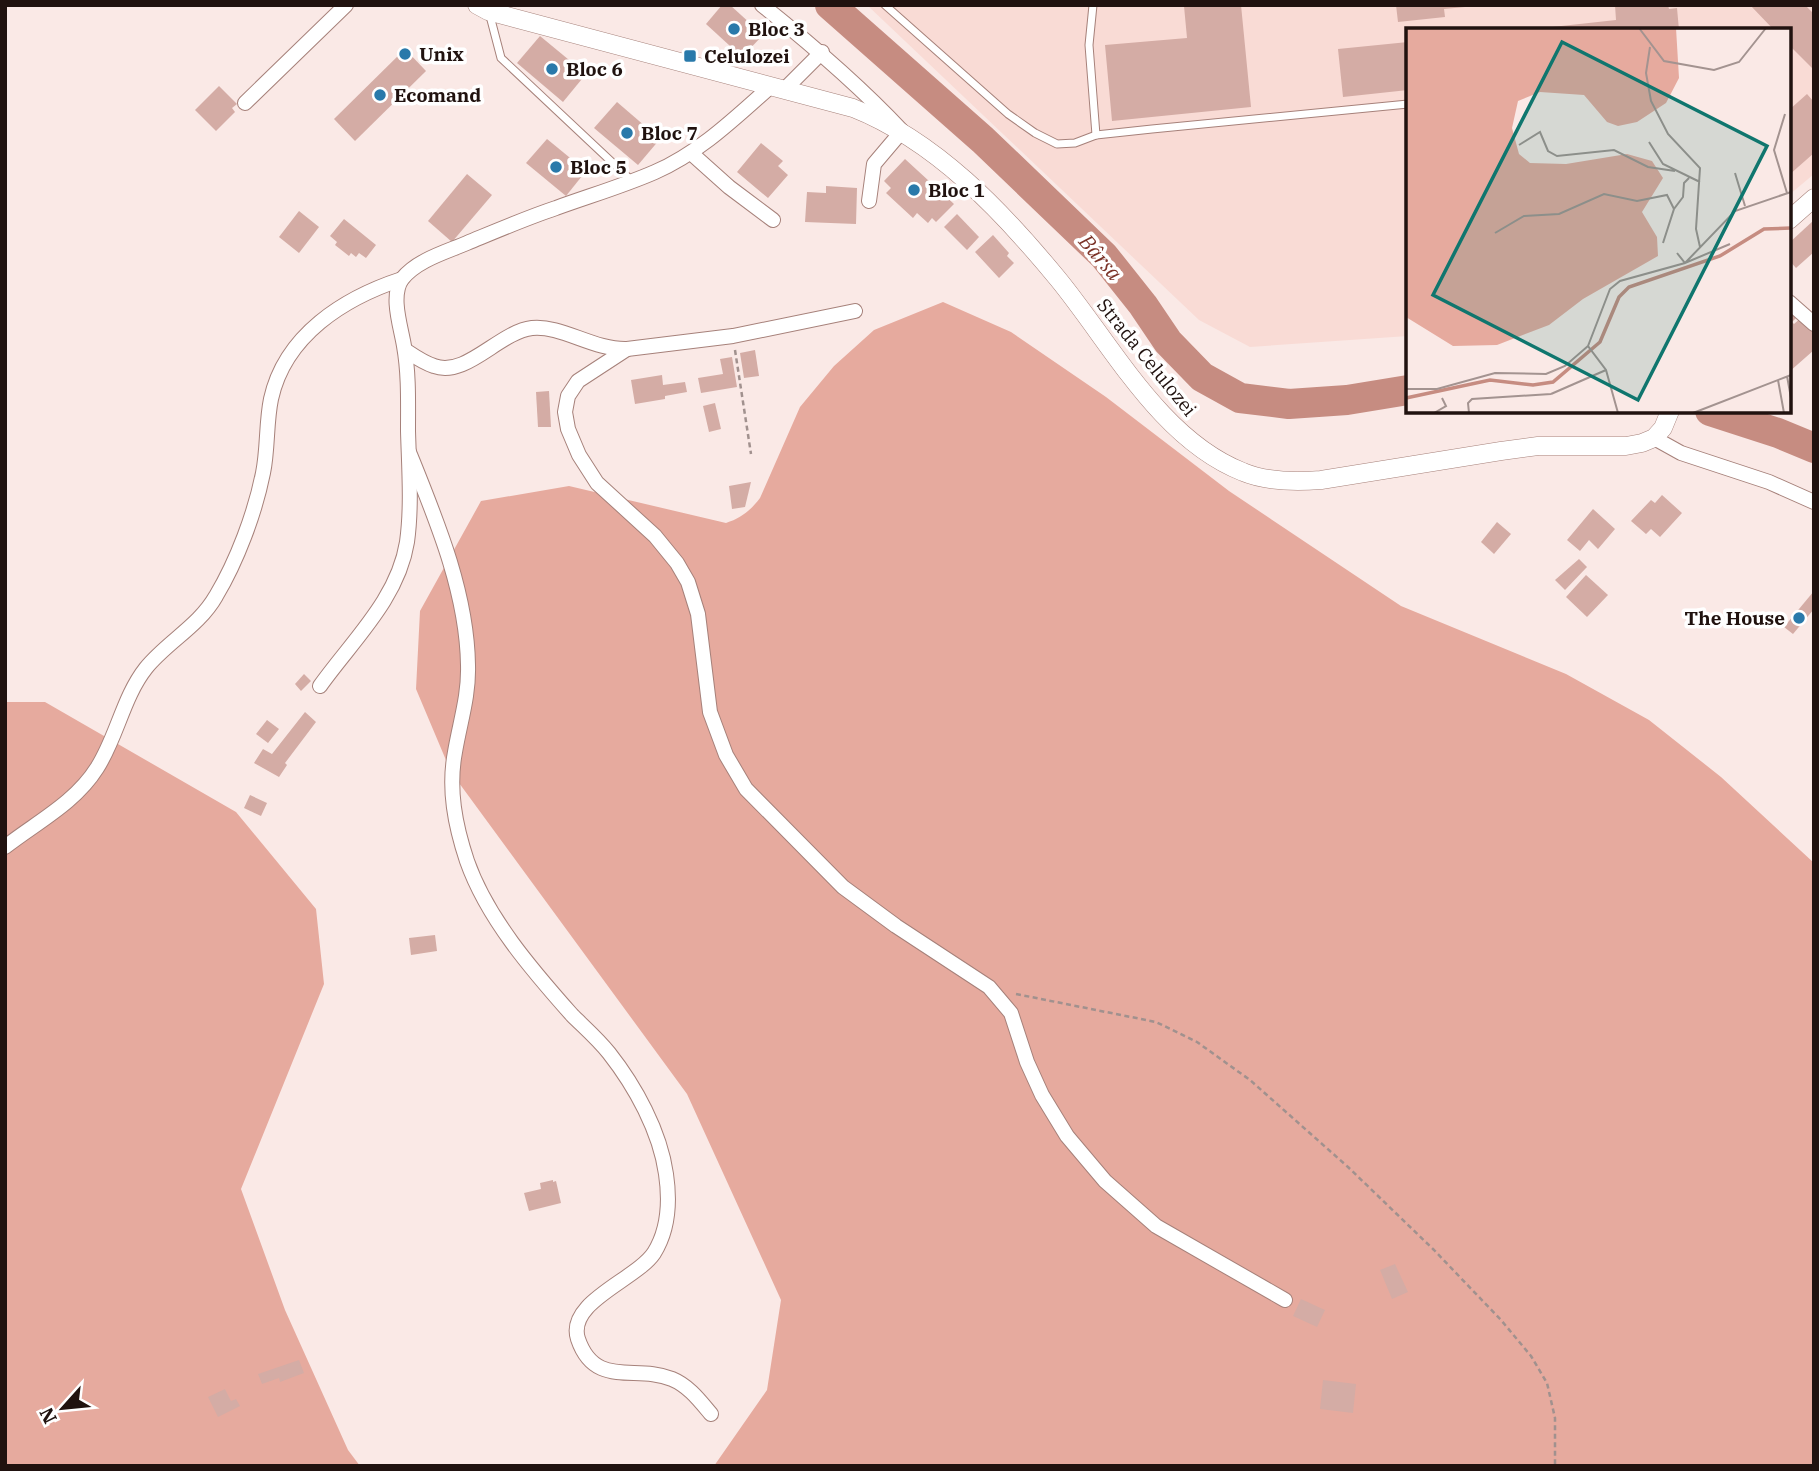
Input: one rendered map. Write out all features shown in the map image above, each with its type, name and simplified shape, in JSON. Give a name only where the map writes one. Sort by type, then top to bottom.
[{"type":"street","points":[[245,103],[346,5]]},
{"type":"street","name":"Strada Celulozei","points":[[762,5],[822,52],[902,131],[965,180],[1009,223],[1058,279],[1168,420],[1194,444],[1245,473],[1297,482],[1501,451],[1562,446],[1626,446],[1643,443],[1663,426]]},
{"type":"street","name":"Strada Celulozei","points":[[483,8],[853,108],[902,131]]},
{"type":"street","points":[[5,847],[54,813],[90,778],[110,746],[133,687],[147,667],[194,625],[215,598],[255,506],[264,470],[271,399],[279,375],[296,346],[320,320],[378,287],[402,279],[416,267],[440,255],[552,209],[656,172],[691,153],[822,52]]},
{"type":"street","points":[[869,201],[873,164],[902,131]]},
{"type":"street","points":[[691,153],[729,187],[773,220]]},
{"type":"street","points":[[1791,218],[1814,198]]},
{"type":"street","points":[[320,686],[387,595],[401,565],[407,542],[409,452],[405,350],[397,293],[402,279]]},
{"type":"street","points":[[1791,304],[1814,324]]},
{"type":"street","points":[[405,350],[434,366],[449,369],[470,360],[506,337],[534,328],[547,328],[587,343],[627,349],[733,336],[855,310]]},
{"type":"street","points":[[627,349],[578,381],[568,396],[565,412],[568,429],[579,455],[597,483],[655,536],[677,563],[688,582],[698,614],[710,712],[726,755],[747,789],[843,887],[896,926],[989,987],[1012,1013],[1027,1062],[1067,1136],[1105,1181],[1156,1226],[1285,1300]]},
{"type":"street","points":[[1663,426],[1681,453],[1769,482],[1814,502]]},
{"type":"street","points":[[409,452],[442,537],[464,621],[468,665],[466,705],[454,753],[451,796],[467,861],[480,891],[510,938],[571,1013],[608,1052],[637,1095],[666,1170],[669,1199],[664,1234],[653,1256],[584,1308],[577,1321],[577,1337],[585,1355],[597,1367],[614,1373],[638,1373],[672,1379],[695,1394],[711,1414]]},
{"type":"lane","points":[[886,5],[1008,114],[1035,133],[1057,144],[1074,143],[1096,135],[1406,104]]},
{"type":"lane","points":[[1093,5],[1090,45],[1096,135]]},
{"type":"lane","name":"Strada Celulozei","points":[[483,8],[501,58],[632,181]]},
{"type":"path","points":[[733,336],[751,454]]},
{"type":"path","points":[[1015,994],[1156,1022],[1197,1041],[1250,1080],[1348,1167],[1434,1250],[1502,1320],[1531,1356],[1547,1383],[1555,1418],[1555,1466]]},
{"type":"shaded area","points":[[867,5],[1814,5],[1814,174],[1791,193],[1791,28],[1406,28],[1406,336],[1250,347],[1199,320]]},
{"type":"shaded area","points":[[943,302],[1011,332],[1106,397],[1229,491],[1401,606],[1566,674],[1649,720],[1721,777],[1814,863],[1814,1466],[714,1466],[767,1390],[781,1300],[687,1094],[451,772],[416,689],[420,611],[481,501],[569,486],[726,523],[741,516],[760,498],[800,407],[834,366],[874,330]]},
{"type":"shaded area","points":[[5,702],[45,702],[236,812],[316,909],[324,984],[241,1189],[285,1310],[348,1450],[360,1466],[5,1466]]},
{"type":"building","name":"Bloc 3","points":[[722,5],[730,5],[763,35],[742,57],[706,24]]},
{"type":"building","points":[[1241,5],[1251,107],[1112,121],[1105,45],[1187,38],[1184,6]]},
{"type":"building","points":[[1396,5],[1465,7],[1444,9],[1445,17],[1398,22]]},
{"type":"building","points":[[1615,5],[1668,5],[1669,9],[1677,8],[1679,28],[1543,28],[1616,20]]},
{"type":"building","points":[[1750,5],[1805,5],[1814,14],[1814,70],[1791,47],[1791,28],[1772,28]]},
{"type":"building","name":"Bloc 6","points":[[540,36],[586,74],[563,102],[517,63]]},
{"type":"building","points":[[1406,42],[1406,90],[1343,97],[1338,49]]},
{"type":"building","name":"Ecomand","points":[[405,49],[426,71],[355,141],[334,119]]},
{"type":"building","points":[[219,86],[237,104],[232,108],[235,112],[216,131],[195,110]]},
{"type":"building","points":[[1807,94],[1814,102],[1814,153],[1791,173],[1791,108]]},
{"type":"building","name":"Bloc 7","points":[[617,102],[660,139],[638,165],[594,128]]},
{"type":"building","name":"Bloc 5","points":[[547,139],[586,171],[566,196],[526,163]]},
{"type":"building","points":[[761,143],[783,161],[778,166],[788,175],[768,198],[737,172]]},
{"type":"building","name":"Bloc 1","points":[[905,159],[954,204],[936,222],[932,218],[928,223],[917,213],[913,218],[886,193],[891,188],[884,181]]},
{"type":"building","points":[[467,174],[492,195],[452,242],[428,221]]},
{"type":"building","points":[[826,186],[857,188],[856,224],[805,222],[807,192],[826,193]]},
{"type":"building","points":[[299,211],[319,227],[299,253],[279,237]]},
{"type":"building","points":[[957,214],[979,237],[967,250],[944,227]]},
{"type":"building","points":[[344,219],[376,245],[366,258],[359,253],[356,257],[351,253],[349,256],[335,245],[337,242],[330,236]]},
{"type":"building","points":[[1814,220],[1814,252],[1796,268],[1791,262],[1791,241]]},
{"type":"building","points":[[993,235],[1014,263],[999,278],[975,252]]},
{"type":"building","points":[[1791,311],[1797,317],[1792,322],[1794,324],[1802,317],[1814,330],[1814,350],[1791,370]]},
{"type":"building","points":[[755,350],[759,376],[744,378],[740,353]]},
{"type":"building","points":[[732,357],[737,387],[701,393],[698,378],[723,374],[720,359]]},
{"type":"building","points":[[662,375],[663,385],[685,382],[687,392],[635,404],[631,380]]},
{"type":"building","points":[[549,391],[551,427],[538,427],[536,392]]},
{"type":"building","points":[[715,403],[721,429],[709,432],[703,406]]},
{"type":"building","points":[[751,482],[745,507],[732,509],[729,486]]},
{"type":"building","points":[[1662,495],[1682,513],[1660,537],[1651,529],[1646,534],[1631,521],[1651,500],[1655,503]]},
{"type":"building","points":[[1593,509],[1615,529],[1598,549],[1589,540],[1580,551],[1567,540]]},
{"type":"building","points":[[1497,522],[1511,534],[1494,554],[1481,542]]},
{"type":"building","points":[[1579,559],[1587,567],[1565,590],[1555,580]]},
{"type":"building","points":[[1586,575],[1608,595],[1587,617],[1566,597]]},
{"type":"building","name":"The House","points":[[1814,591],[1814,609],[1793,634],[1784,627]]},
{"type":"building","points":[[304,674],[311,681],[301,691],[295,684]]},
{"type":"building","points":[[305,712],[316,722],[285,763],[287,765],[279,777],[254,763],[263,749],[272,754]]},
{"type":"building","points":[[267,720],[279,729],[268,743],[256,734]]},
{"type":"building","points":[[250,795],[267,803],[261,816],[244,808]]},
{"type":"building","points":[[435,935],[437,951],[411,955],[409,938]]},
{"type":"building","points":[[556,1181],[561,1203],[529,1211],[524,1193],[541,1189],[540,1183]]},
{"type":"building","points":[[1395,1264],[1408,1292],[1392,1299],[1380,1270]]},
{"type":"building","points":[[1301,1299],[1325,1310],[1317,1327],[1293,1316]]},
{"type":"building","points":[[299,1360],[304,1373],[280,1382],[279,1378],[262,1384],[258,1374]]},
{"type":"building","points":[[1323,1380],[1356,1384],[1353,1413],[1320,1409]]},
{"type":"building","points":[[225,1389],[231,1401],[236,1399],[240,1406],[218,1417],[208,1397]]},
{"type":"waterway","name":"Bârsa","points":[[830,5],[983,140],[1104,256],[1168,342],[1202,377],[1240,398],[1289,404],[1347,400],[1406,390]]},
{"type":"waterway","name":"Bârsa","points":[[1716,413],[1814,448]]},
{"type":"place","name":"Bloc 3","points":[[734,29]]},
{"type":"place","name":"Unix","points":[[405,54]]},
{"type":"place","name":"Celulozei","points":[[690,56]]},
{"type":"place","name":"Bloc 6","points":[[552,69]]},
{"type":"place","name":"Ecomand","points":[[380,95]]},
{"type":"place","name":"Bloc 7","points":[[627,133]]},
{"type":"place","name":"Bloc 5","points":[[556,167]]},
{"type":"place","name":"Bloc 1","points":[[914,190]]},
{"type":"place","name":"The House","points":[[1799,618]]}]
